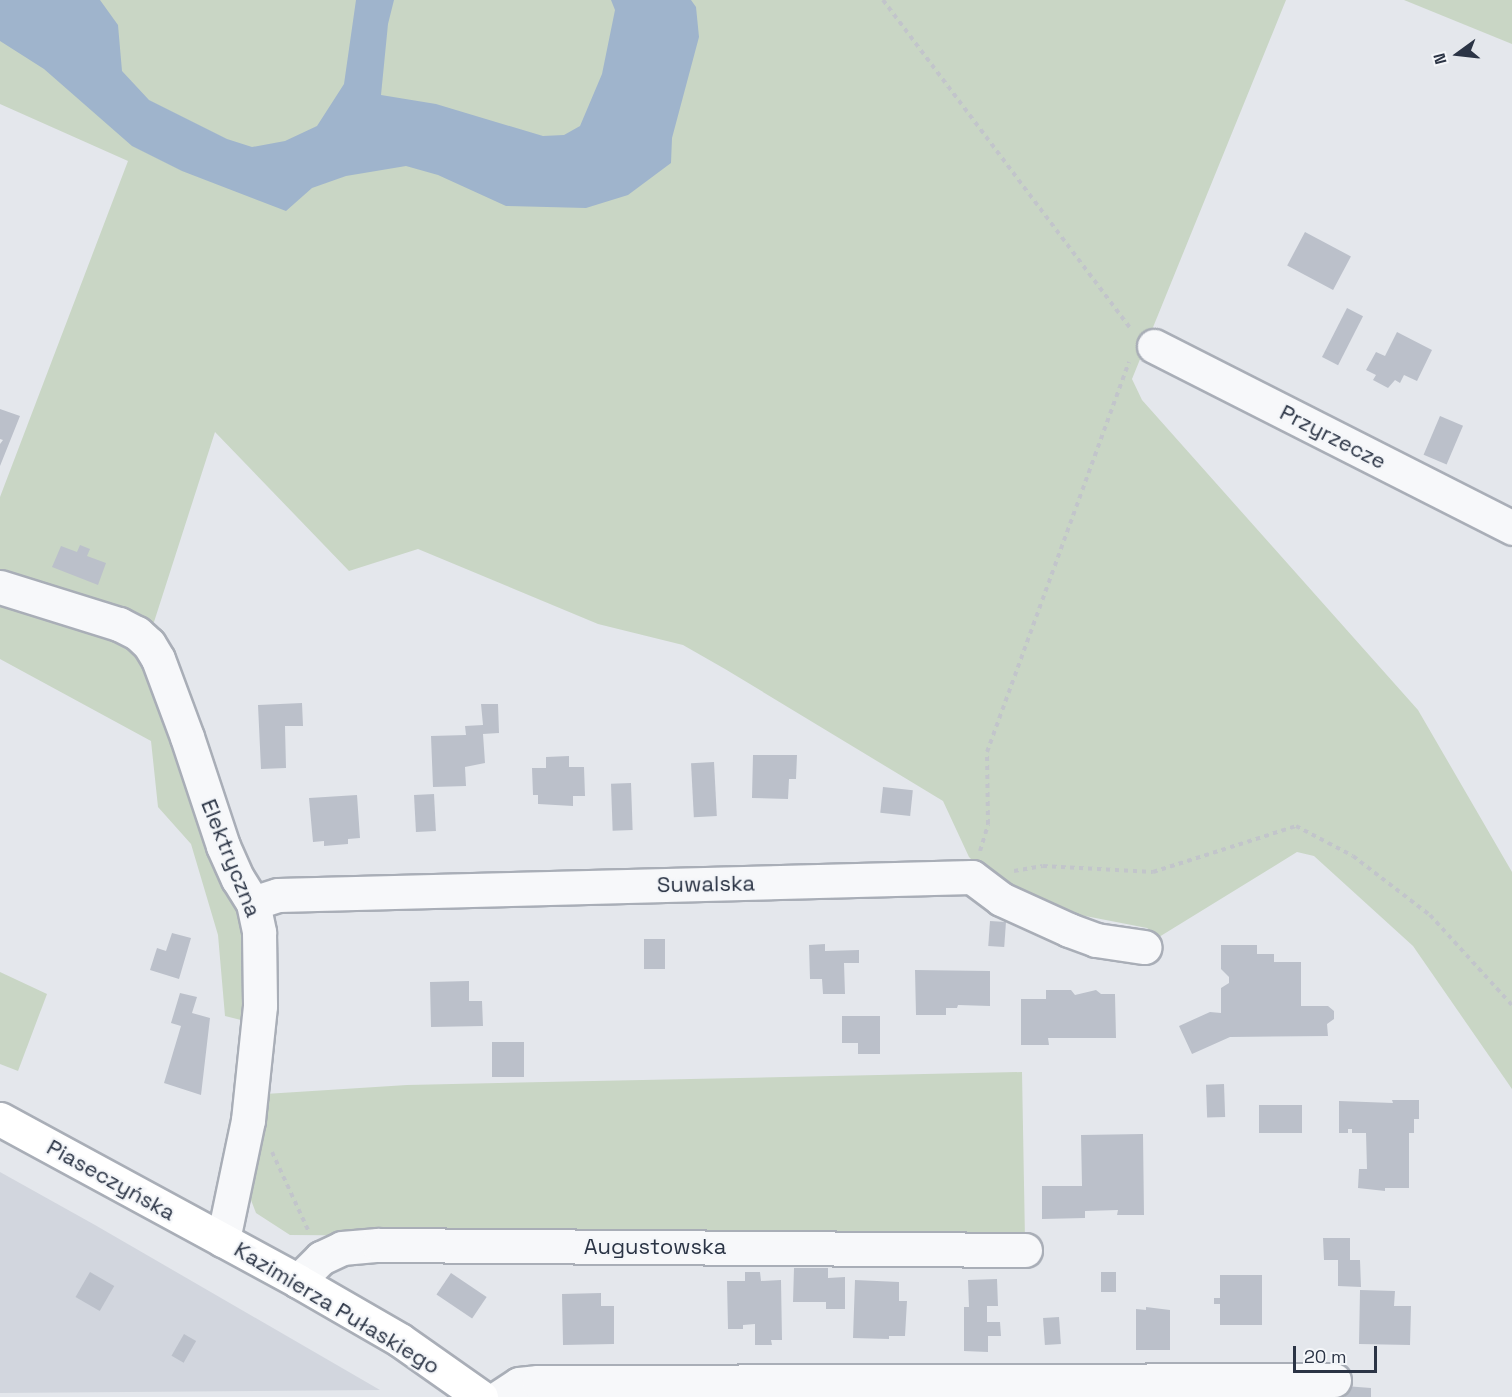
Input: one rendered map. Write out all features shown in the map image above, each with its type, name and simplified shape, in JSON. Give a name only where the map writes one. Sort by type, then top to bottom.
[{"type":"main road","name":"Piaseczyńska","points":[[0,1119],[223,1240]]},
{"type":"main road","name":"Kazimierza Pułaskiego","points":[[223,1240],[400,1340],[481,1397]]},
{"type":"street","name":"Przyrzecze","points":[[1146,342],[1512,528]]},
{"type":"street","name":"Elektryczna","points":[[0,587],[118,624],[137,633],[149,644],[158,659],[188,738],[222,846],[253,903],[259,932],[260,995],[248,1120],[223,1240]]},
{"type":"street","name":"Suwalska","points":[[253,903],[278,895],[972,877]]},
{"type":"street","points":[[972,877],[1001,899],[1069,930],[1095,940],[1144,947]]},
{"type":"street","name":"Augustowska","points":[[298,1281],[321,1258],[342,1248],[378,1245],[1024,1250]]},
{"type":"street","points":[[499,1397],[519,1384],[538,1382],[1334,1380]]},
{"type":"path","points":[[883,0],[1146,342],[987,753],[988,824],[972,877],[1043,866],[1153,872],[1296,826],[1353,856],[1430,915],[1512,1005]]},
{"type":"path","points":[[248,1120],[274,1154],[321,1258]]},
{"type":"shaded area","points":[[0,1172],[95,1225],[380,1390],[0,1393]]},
{"type":"green space","points":[[0,0],[1286,0],[1132,379],[1142,400],[1418,710],[1512,872],[1512,1089],[1413,946],[1314,856],[1297,852],[1159,937],[1147,928],[1075,914],[1024,893],[1006,893],[969,857],[943,801],[683,645],[598,624],[418,549],[349,571],[215,432],[154,622],[118,619],[0,574],[0,497],[128,161],[0,104]]},
{"type":"green space","points":[[1404,0],[1512,0],[1512,44]]},
{"type":"green space","points":[[0,595],[130,639],[152,660],[243,919],[245,1021],[225,1016],[218,935],[191,844],[158,807],[151,741],[0,659]]},
{"type":"green space","points":[[0,972],[47,994],[18,1071],[0,1064]]},
{"type":"green space","points":[[1022,1072],[1025,1240],[290,1235],[256,1213],[244,1182],[264,1128],[265,1094],[407,1085]]},
{"type":"water","points":[[0,0],[100,0],[118,25],[122,71],[149,100],[227,139],[252,147],[285,141],[317,126],[344,84],[356,0],[394,0],[388,24],[381,95],[436,104],[543,136],[564,135],[580,126],[602,74],[615,10],[611,0],[691,0],[696,7],[699,37],[672,138],[671,163],[628,195],[586,208],[506,206],[438,175],[406,166],[346,176],[312,188],[286,211],[182,171],[132,146],[44,69],[0,41]]},
{"type":"building","points":[[1305,232],[1351,256],[1333,290],[1287,266]]},
{"type":"building","points":[[1347,308],[1363,316],[1338,365],[1322,357]]},
{"type":"building","points":[[1397,332],[1432,350],[1417,381],[1404,375],[1400,383],[1395,380],[1388,388],[1373,380],[1376,375],[1366,370],[1376,352],[1385,356]]},
{"type":"building","points":[[0,409],[20,416],[0,466],[0,444],[3,440],[0,439]]},
{"type":"building","points":[[1440,416],[1463,426],[1447,464],[1424,455]]},
{"type":"building","points":[[80,545],[90,549],[87,556],[106,563],[98,585],[52,567],[61,546],[77,552]]},
{"type":"building","points":[[302,703],[303,726],[285,726],[286,768],[261,769],[258,705]]},
{"type":"building","points":[[481,704],[498,704],[499,733],[483,734],[485,763],[465,767],[466,786],[433,787],[431,736],[466,735],[465,726],[483,725]]},
{"type":"building","points":[[753,755],[797,755],[796,779],[789,779],[788,799],[752,798]]},
{"type":"building","points":[[569,756],[569,767],[584,767],[585,796],[573,796],[573,806],[538,804],[538,795],[533,795],[532,768],[546,768],[546,757]]},
{"type":"building","points":[[714,762],[717,816],[694,817],[691,763]]},
{"type":"building","points":[[631,783],[633,830],[613,831],[611,784]]},
{"type":"building","points":[[883,787],[913,790],[910,816],[880,813]]},
{"type":"building","points":[[434,794],[436,831],[416,832],[414,795]]},
{"type":"building","points":[[357,795],[360,838],[348,839],[348,844],[324,846],[324,841],[313,842],[309,798]]},
{"type":"building","points":[[990,921],[1006,922],[1004,947],[988,946]]},
{"type":"building","points":[[172,933],[191,938],[179,979],[150,970],[157,948],[166,951]]},
{"type":"building","points":[[644,939],[665,939],[665,969],[644,969]]},
{"type":"building","points":[[825,944],[825,951],[859,950],[859,963],[844,963],[845,994],[823,994],[822,979],[810,979],[809,945]]},
{"type":"building","points":[[1221,945],[1257,945],[1257,954],[1274,954],[1274,962],[1301,962],[1301,1006],[1328,1006],[1334,1011],[1334,1019],[1327,1024],[1328,1036],[1230,1037],[1192,1054],[1179,1026],[1210,1012],[1221,1013],[1221,988],[1229,983],[1229,977],[1221,969]]},
{"type":"building","points":[[915,970],[990,971],[990,1006],[958,1005],[957,1008],[946,1008],[946,1015],[916,1015]]},
{"type":"building","points":[[469,981],[469,1001],[482,1001],[483,1026],[431,1027],[430,982]]},
{"type":"building","points":[[1046,990],[1071,990],[1075,995],[1096,990],[1101,994],[1115,994],[1116,1038],[1048,1038],[1049,1045],[1021,1045],[1021,999],[1046,999]]},
{"type":"building","points":[[180,993],[197,997],[192,1013],[210,1018],[201,1095],[164,1083],[181,1026],[171,1023]]},
{"type":"building","points":[[842,1016],[880,1016],[880,1054],[858,1054],[858,1043],[842,1043]]},
{"type":"building","points":[[492,1042],[524,1042],[524,1077],[492,1077]]},
{"type":"building","points":[[1224,1084],[1225,1117],[1207,1118],[1206,1085]]},
{"type":"building","points":[[1392,1100],[1419,1100],[1419,1119],[1414,1119],[1414,1133],[1409,1133],[1409,1188],[1385,1188],[1385,1191],[1358,1188],[1359,1169],[1367,1169],[1366,1133],[1352,1133],[1352,1129],[1348,1129],[1348,1133],[1339,1133],[1339,1101],[1393,1103]]},
{"type":"building","points":[[1259,1105],[1302,1105],[1302,1133],[1259,1133]]},
{"type":"building","points":[[1143,1134],[1144,1215],[1117,1215],[1118,1210],[1085,1211],[1085,1218],[1042,1219],[1042,1186],[1082,1186],[1081,1135]]},
{"type":"building","points":[[1323,1238],[1350,1238],[1350,1260],[1360,1260],[1361,1287],[1338,1286],[1338,1260],[1324,1260]]},
{"type":"building","points":[[794,1268],[828,1268],[828,1278],[845,1277],[845,1309],[826,1309],[826,1302],[793,1302]]},
{"type":"building","points":[[90,1272],[114,1286],[100,1311],[76,1297]]},
{"type":"building","points":[[745,1272],[760,1272],[761,1281],[781,1280],[782,1340],[771,1340],[772,1345],[755,1345],[755,1324],[743,1325],[743,1329],[728,1329],[727,1281],[745,1281]]},
{"type":"building","points":[[1101,1272],[1116,1272],[1116,1292],[1101,1292]]},
{"type":"building","points":[[451,1273],[487,1297],[472,1319],[436,1295]]},
{"type":"building","points":[[1220,1275],[1262,1275],[1262,1325],[1220,1325],[1220,1304],[1214,1304],[1214,1298],[1220,1298]]},
{"type":"building","points":[[997,1279],[998,1306],[987,1306],[987,1322],[1000,1322],[1001,1336],[988,1336],[988,1352],[964,1351],[964,1307],[969,1307],[968,1280]]},
{"type":"building","points":[[855,1280],[899,1282],[899,1301],[907,1301],[905,1336],[889,1336],[889,1339],[853,1338]]},
{"type":"building","points":[[1360,1290],[1395,1291],[1394,1306],[1411,1306],[1410,1345],[1359,1344]]},
{"type":"building","points":[[601,1293],[601,1306],[614,1306],[614,1344],[563,1345],[562,1294]]},
{"type":"building","points":[[1146,1307],[1170,1310],[1170,1350],[1136,1350],[1136,1309],[1146,1310]]},
{"type":"building","points":[[1059,1317],[1061,1344],[1045,1345],[1043,1318]]},
{"type":"building","points":[[184,1334],[196,1341],[184,1363],[172,1356]]},
{"type":"building","points":[[1345,1386],[1371,1388],[1371,1397],[1345,1397]]}]
